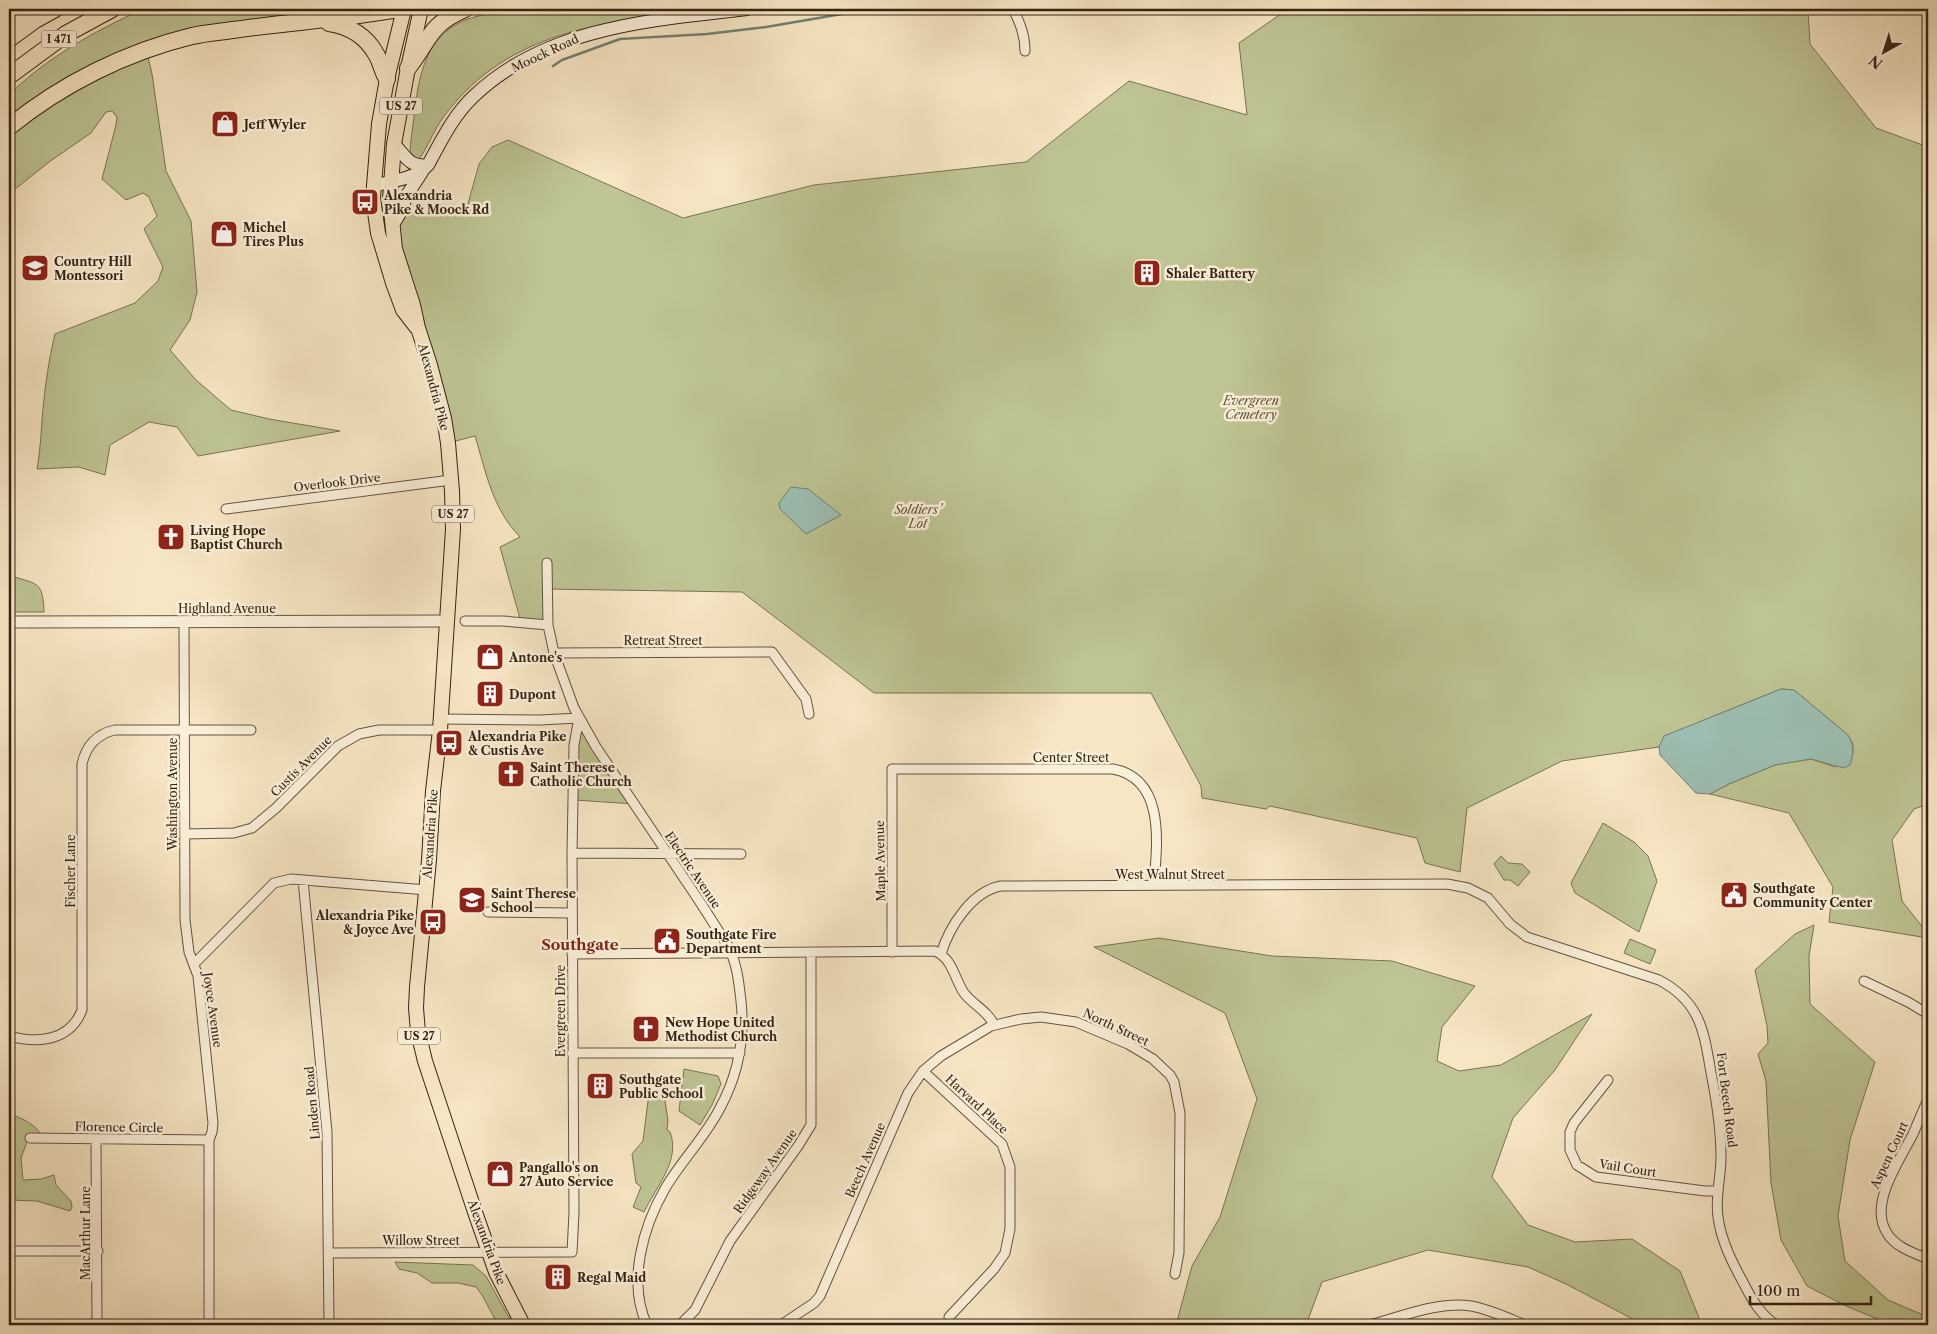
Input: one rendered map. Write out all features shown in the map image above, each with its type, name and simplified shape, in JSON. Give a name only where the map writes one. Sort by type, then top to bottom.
[{"type":"highway","points":[[9,22],[27,9]]},
{"type":"highway","name":"I 471","points":[[9,39],[35,20],[55,9]]},
{"type":"highway","name":"I 471","points":[[9,76],[66,34],[112,9]]},
{"type":"highway","points":[[9,126],[71,84],[122,60],[192,36],[399,9]]},
{"type":"highway","points":[[408,68],[428,36],[439,24],[465,9]]},
{"type":"highway","points":[[317,21],[339,24],[355,31],[368,42],[377,55],[387,79]]},
{"type":"main road","name":"Alexandria Pike","points":[[404,9],[387,79],[373,179],[374,206],[385,259],[402,310],[418,328]]},
{"type":"main road","name":"Alexandria Pike","points":[[421,9],[394,144],[391,180],[392,226],[395,249],[441,402],[448,442],[453,529],[451,621],[433,791],[426,890],[416,987],[416,1008],[418,1032],[439,1104],[489,1253],[496,1272],[523,1325]]},
{"type":"main road","name":"Moock Road","points":[[391,180],[412,177],[421,172],[428,165],[451,125],[474,96],[496,78],[535,56],[568,41],[617,27],[747,9]]},
{"type":"main road","points":[[394,144],[413,164],[420,166],[428,165]]},
{"type":"main road","points":[[392,226],[400,213],[407,195],[428,165]]},
{"type":"main road","points":[[373,179],[391,180]]},
{"type":"street","points":[[1013,9],[1022,27],[1025,51]]},
{"type":"street","name":"Overlook Drive","points":[[226,509],[451,480]]},
{"type":"street","points":[[546,563],[548,626],[554,653],[579,718]]},
{"type":"street","name":"Washington Avenue","points":[[184,621],[185,928],[189,952],[194,964]]},
{"type":"street","name":"Highland Avenue","points":[[9,622],[451,621]]},
{"type":"street","points":[[465,621],[503,621],[548,626]]},
{"type":"street","name":"Retreat Street","points":[[554,653],[772,652],[806,699],[809,714]]},
{"type":"street","name":"Custis Avenue","points":[[185,834],[248,831],[276,808],[338,746],[360,734],[379,730],[440,724],[579,718]]},
{"type":"street","name":"Electric Avenue","points":[[579,718],[700,902],[731,953],[738,977],[742,1037],[740,1053],[730,1085],[720,1110],[666,1188],[648,1226],[640,1259],[638,1287],[641,1312],[647,1325]]},
{"type":"street","name":"Evergreen Drive","points":[[572,1252],[574,1204],[572,853],[574,746],[579,718]]},
{"type":"street","name":"Fischer Lane","points":[[9,1036],[41,1039],[60,1036],[73,1026],[82,1010],[82,771],[84,756],[88,748],[100,736],[115,730],[251,730]]},
{"type":"street","name":"Center Street","points":[[892,769],[1112,769],[1125,772],[1144,787],[1152,803],[1156,843],[1154,885]]},
{"type":"street","name":"Maple Avenue","points":[[892,769],[892,952]]},
{"type":"street","points":[[572,853],[741,854]]},
{"type":"street","name":"Joyce Avenue","points":[[209,1325],[208,1140],[212,1132],[213,1123],[198,976],[194,964],[274,883],[286,879],[426,890]]},
{"type":"street","name":"Linden Road","points":[[303,880],[328,1132],[329,1325]]},
{"type":"street","name":"West Walnut Street","points":[[941,954],[951,932],[971,904],[980,894],[996,886],[1447,884],[1468,888],[1488,898],[1510,924],[1527,937],[1620,967]]},
{"type":"street","points":[[488,912],[572,912]]},
{"type":"street","points":[[572,954],[930,951],[941,954],[949,962],[964,993],[991,1017],[994,1025]]},
{"type":"street","name":"Ridgeway Avenue","points":[[680,1325],[695,1310],[710,1284],[730,1241],[798,1146],[811,1124],[812,952]]},
{"type":"street","name":"Fort Beech Road","points":[[1620,967],[1668,985],[1685,1000],[1699,1018],[1706,1039],[1720,1126],[1721,1169],[1717,1191],[1718,1216],[1723,1240],[1739,1276],[1764,1322],[1776,1325]]},
{"type":"street","points":[[1864,981],[1928,1014]]},
{"type":"street","name":"North Street","points":[[994,1025],[1031,1017],[1076,1022],[1137,1048],[1153,1058],[1170,1075],[1177,1090],[1180,1121],[1180,1254],[1175,1274]]},
{"type":"street","name":"Beech Avenue","points":[[781,1325],[814,1303],[820,1296],[908,1093],[922,1071],[941,1056],[994,1025]]},
{"type":"street","points":[[572,1054],[740,1053]]},
{"type":"street","name":"Harvard Place","points":[[922,1071],[1002,1144],[1010,1167],[1010,1229],[1008,1246],[1004,1256],[949,1317]]},
{"type":"street","name":"Vail Court","points":[[1608,1080],[1570,1132],[1570,1150],[1577,1165],[1596,1177],[1717,1191]]},
{"type":"street","name":"Aspen Court","points":[[1928,1099],[1888,1182],[1882,1202],[1881,1219],[1887,1233],[1900,1246],[1928,1259]]},
{"type":"street","name":"Florence Circle","points":[[30,1138],[208,1140]]},
{"type":"street","name":"MacArthur Lane","points":[[96,1140],[97,1325]]},
{"type":"street","points":[[9,1250],[98,1251]]},
{"type":"street","name":"Willow Street","points":[[329,1253],[572,1252]]},
{"type":"street","points":[[1369,1325],[1424,1311],[1463,1305],[1490,1311],[1525,1325]]},
{"type":"green space","points":[[143,9],[330,9],[185,29],[130,49],[9,118],[9,95],[23,82],[72,46]]},
{"type":"green space","points":[[512,9],[709,9],[607,23],[543,42],[513,56],[485,74],[459,98],[440,122],[419,159],[415,158],[410,152],[419,85],[423,68],[439,38],[453,26],[471,18]]},
{"type":"green space","name":"Evergreen Cemetery","points":[[1288,9],[1808,9],[1810,44],[1876,128],[1928,147],[1928,804],[1914,809],[1892,840],[1902,901],[1928,934],[1928,938],[1829,922],[1833,887],[1789,813],[1710,794],[1775,765],[1811,759],[1835,767],[1853,754],[1853,744],[1848,735],[1794,690],[1781,689],[1665,736],[1659,747],[1562,761],[1467,808],[1460,872],[1425,863],[1417,838],[1270,806],[1266,809],[1202,798],[1201,786],[1151,693],[874,693],[742,592],[546,589],[548,625],[521,622],[500,547],[520,537],[510,526],[496,502],[475,436],[448,443],[395,249],[400,213],[466,211],[479,164],[492,147],[508,140],[683,218],[814,185],[1026,162],[1129,81],[1247,115],[1239,43]]},
{"type":"green space","points":[[148,57],[166,171],[191,221],[197,292],[190,320],[170,350],[196,380],[231,410],[269,419],[340,431],[198,456],[177,427],[149,422],[110,445],[105,475],[79,467],[37,469],[46,384],[55,334],[135,303],[158,281],[163,267],[144,229],[157,216],[149,197],[143,193],[126,200],[102,179],[116,125],[117,117],[112,111],[106,112],[91,133],[49,162],[9,194],[9,134],[58,99],[99,76]]},
{"type":"green space","points":[[9,575],[32,582],[40,588],[44,612],[9,612]]},
{"type":"green space","points":[[579,718],[635,804],[574,800]]},
{"type":"green space","points":[[1603,823],[1634,842],[1648,856],[1657,881],[1639,932],[1575,893],[1571,883]]},
{"type":"green space","points":[[1501,856],[1508,863],[1522,864],[1530,872],[1518,886],[1510,880],[1504,880],[1494,864]]},
{"type":"green space","points":[[1814,925],[1809,956],[1810,1004],[1875,1062],[1850,1140],[1838,1216],[1845,1261],[1888,1300],[1921,1314],[1928,1322],[1928,1325],[1892,1325],[1846,1306],[1807,1286],[1781,1240],[1771,1183],[1766,1081],[1758,1054],[1768,1043],[1767,1026],[1755,970],[1795,934]]},
{"type":"green space","points":[[1159,938],[1272,956],[1392,961],[1475,986],[1442,1027],[1437,1061],[1459,1071],[1501,1065],[1592,1014],[1555,1070],[1513,1118],[1492,1177],[1528,1225],[1575,1242],[1632,1239],[1680,1271],[1702,1325],[1644,1325],[1566,1284],[1528,1267],[1428,1250],[1322,1282],[1306,1325],[1176,1325],[1192,1266],[1220,1217],[1257,1099],[1225,1013],[1094,947]]},
{"type":"green space","points":[[1630,939],[1656,950],[1650,964],[1624,953]]},
{"type":"green space","points":[[684,1069],[718,1076],[721,1084],[712,1105],[700,1125],[679,1111]]},
{"type":"green space","points":[[649,1093],[664,1094],[668,1120],[667,1130],[670,1132],[673,1142],[670,1163],[666,1173],[644,1212],[633,1207],[641,1187],[636,1183],[632,1154],[643,1141]]},
{"type":"green space","points":[[9,1114],[27,1121],[41,1134],[26,1135],[27,1142],[21,1158],[23,1180],[41,1179],[54,1175],[56,1185],[71,1201],[72,1207],[70,1211],[37,1201],[9,1200]]},
{"type":"green space","points":[[395,1262],[473,1265],[486,1276],[513,1325],[496,1325],[495,1319],[476,1287],[458,1283],[432,1283],[417,1273],[399,1269]]},
{"type":"water","points":[[791,487],[808,489],[841,515],[806,534],[780,509],[779,503]]},
{"type":"water","points":[[1781,689],[1794,690],[1848,735],[1853,750],[1850,765],[1844,768],[1811,759],[1775,765],[1710,794],[1696,793],[1660,755],[1659,747],[1664,736]]},
{"type":"waterway","points":[[553,66],[562,60],[620,39],[707,34],[766,27],[842,14],[854,9]]},
{"type":"place","name":"Jeff Wyler","points":[[225,124]]},
{"type":"place","name":"Alexandria Pike & Moock Rd","points":[[365,202]]},
{"type":"place","name":"Michel Tires Plus","points":[[224,234]]},
{"type":"place","name":"Country Hill Montessori","points":[[35,268]]},
{"type":"place","name":"Shaler Battery","points":[[1147,273]]},
{"type":"place","name":"Living Hope Baptist Church","points":[[171,537]]},
{"type":"place","name":"Antone's","points":[[490,657]]},
{"type":"place","name":"Dupont","points":[[490,694]]},
{"type":"place","name":"Alexandria Pike & Custis Ave","points":[[449,743]]},
{"type":"place","name":"Saint Therese Catholic Church","points":[[511,774]]},
{"type":"place","name":"Southgate Community Center","points":[[1734,895]]},
{"type":"place","name":"Saint Therese School","points":[[472,900]]},
{"type":"place","name":"Alexandria Pike & Joyce Ave","points":[[433,922]]},
{"type":"place","name":"Southgate Fire Department","points":[[667,941]]},
{"type":"place","name":"New Hope United Methodist Church","points":[[646,1029]]},
{"type":"place","name":"Southgate Public School","points":[[600,1086]]},
{"type":"place","name":"Pangallo's on 27 Auto Service","points":[[500,1174]]},
{"type":"place","name":"Regal Maid","points":[[558,1277]]},
{"type":"district","name":"Southgate","points":[[580,944]]},
{"type":"park label","name":"Soldiers’ Lot","points":[[918,516]]}]
